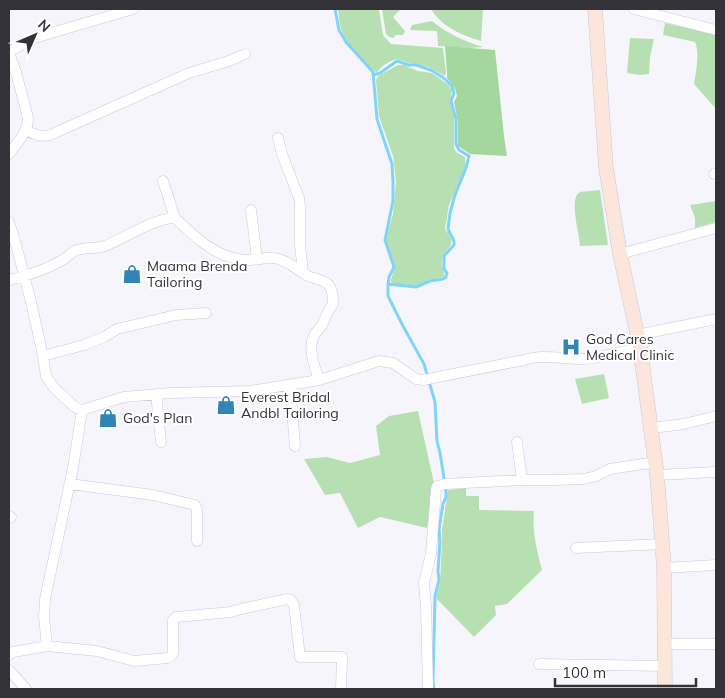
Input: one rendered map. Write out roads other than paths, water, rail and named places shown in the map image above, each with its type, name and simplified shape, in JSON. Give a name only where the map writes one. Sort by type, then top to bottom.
[{"type":"main road","points":[[595,9],[606,168],[620,254],[638,341],[657,468],[664,568],[665,689]]},
{"type":"street","points":[[9,154],[26,130],[28,118],[9,52],[31,39],[133,9]]},
{"type":"street","points":[[634,9],[716,30]]},
{"type":"street","points":[[26,130],[41,137],[50,135],[189,73],[245,54]]},
{"type":"street","points":[[278,138],[282,154],[299,198],[300,245],[303,273]]},
{"type":"street","points":[[163,181],[176,218],[210,248],[225,256],[244,260],[276,258],[303,273],[327,283],[331,289],[333,304],[327,312],[312,344],[313,359],[319,380]]},
{"type":"street","points":[[251,210],[257,259]]},
{"type":"street","points":[[9,280],[62,261],[77,250],[105,246],[147,226],[168,218],[176,218]]},
{"type":"street","points":[[9,222],[24,276],[46,376],[54,388],[76,408],[82,410],[124,396],[171,393],[250,392],[319,380],[379,361],[392,362],[416,379],[427,379],[533,357],[584,358],[602,356],[638,341],[716,319]]},
{"type":"street","points":[[620,254],[716,228]]},
{"type":"street","points":[[43,356],[91,342],[122,327],[176,315],[206,314]]},
{"type":"street","points":[[290,385],[295,446]]},
{"type":"street","points":[[156,394],[161,442]]},
{"type":"street","points":[[46,646],[45,599],[70,484],[82,410]]},
{"type":"street","points":[[652,428],[684,424],[716,416]]},
{"type":"street","points":[[517,442],[522,480]]},
{"type":"street","points":[[428,689],[424,583],[431,554],[436,489],[438,486],[522,480],[584,479],[596,476],[610,469],[657,468],[716,472]]},
{"type":"street","points":[[70,484],[153,495],[193,504],[197,506],[198,510],[197,541]]},
{"type":"street","points":[[576,548],[663,544]]},
{"type":"street","points":[[664,568],[716,565]]},
{"type":"street","points":[[9,655],[13,652],[46,646],[97,651],[134,661],[170,658],[173,653],[173,620],[176,617],[231,612],[288,599],[294,605],[300,656],[342,657],[341,689]]},
{"type":"street","points":[[665,644],[716,644]]},
{"type":"street","points":[[539,664],[665,666]]},
{"type":"street","points":[[9,670],[26,689]]},
{"type":"waterway","points":[[335,9],[339,30],[346,42],[373,72],[377,119],[392,164],[393,201],[385,240],[394,267],[389,277],[388,296],[424,364],[435,402],[437,441],[446,497],[439,529],[439,580],[435,596],[434,689]]},
{"type":"waterway","points":[[373,75],[380,73],[397,61],[431,70],[445,79],[452,86],[454,93],[451,101],[456,119],[456,144],[459,150],[469,156],[450,213],[448,229],[454,245],[444,256],[446,277],[416,287],[388,284]]},
{"type":"place","name":"Maama Brenda Tailoring","points":[[132,274]]},
{"type":"place","name":"God Cares Medical Clinic","points":[[571,347]]},
{"type":"place","name":"Everest Bridal Andbl Tailoring","points":[[226,405]]},
{"type":"place","name":"God's Plan","points":[[108,418]]}]
